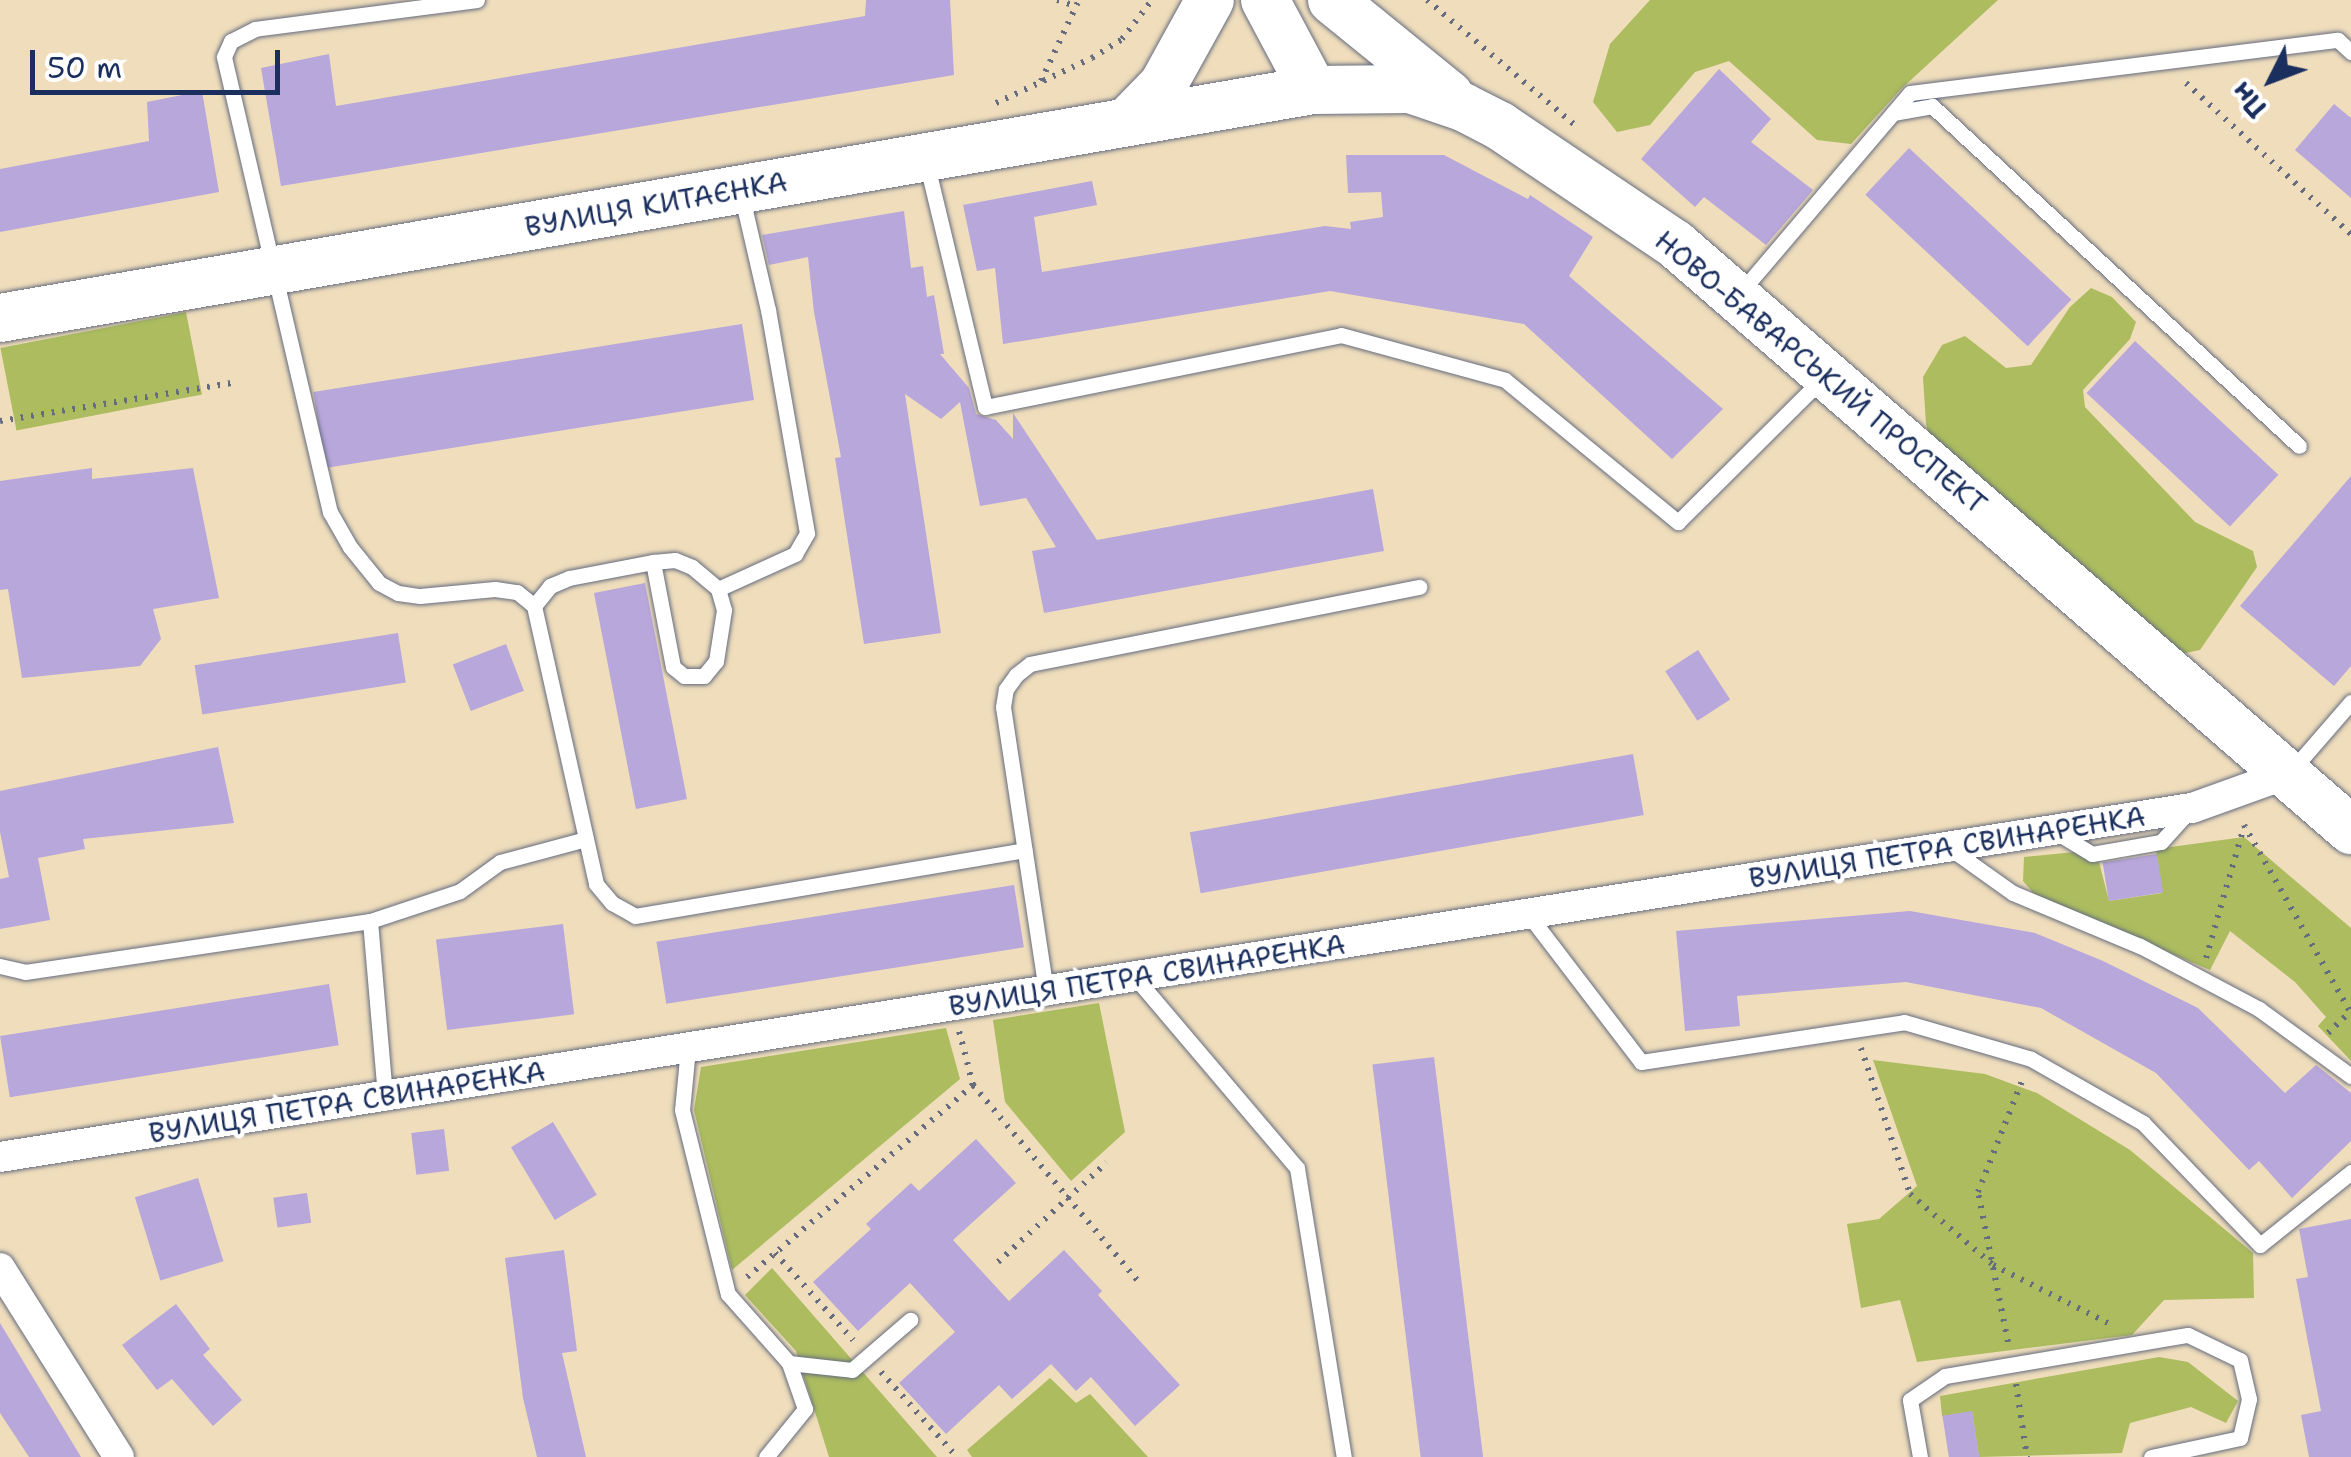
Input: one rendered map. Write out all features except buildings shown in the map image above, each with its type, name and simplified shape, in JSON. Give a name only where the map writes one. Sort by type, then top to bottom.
[{"type":"main road","points":[[1127,122],[1163,86],[1210,0]]},
{"type":"main road","points":[[1265,0],[1313,90]]},
{"type":"main road","points":[[1332,0],[1464,107]]},
{"type":"main road","name":"ВУЛИЦЯ КИТАЄНКА","points":[[0,318],[1313,90]]},
{"type":"main road","name":"НОВО-БАВАРСЬКИЙ ПРОСПЕКТ","points":[[1313,90],[1410,90],[1464,107],[1500,126],[1663,236],[2351,830]]},
{"type":"street","name":"ВУЛИЦЯ ПЕТРА СВИНАРЕНКА","points":[[0,1157],[2192,808],[2289,773]]},
{"type":"street","points":[[0,1268],[120,1457]]},
{"type":"lane","points":[[477,0],[256,29],[232,41],[224,57],[330,512],[350,547],[379,582],[398,593],[420,596],[496,589],[517,592],[534,606],[596,884],[612,903],[635,916],[1024,850]]},
{"type":"lane","points":[[1737,297],[1910,92],[2338,40],[2351,52]]},
{"type":"lane","points":[[1893,113],[1932,106],[2299,446]]},
{"type":"lane","points":[[926,157],[984,407],[1341,335],[1505,380],[1678,522],[1826,374]]},
{"type":"lane","points":[[718,590],[795,554],[807,533],[768,310],[740,190]]},
{"type":"lane","points":[[534,606],[550,586],[569,578],[653,562],[675,560],[692,567],[718,590],[724,610],[716,660],[704,676],[684,676],[674,667],[653,562]]},
{"type":"lane","points":[[1046,991],[1003,707],[1006,689],[1030,664],[1420,586]]},
{"type":"lane","points":[[2289,773],[2351,702]]},
{"type":"lane","points":[[0,966],[25,972],[370,921],[460,891],[500,862],[586,838]]},
{"type":"lane","points":[[1948,847],[2012,893],[2140,946],[2260,1010],[2351,1076]]},
{"type":"lane","points":[[1528,914],[1641,1062],[1904,1022],[2031,1059],[2143,1123],[2260,1245],[2351,1172]]},
{"type":"lane","points":[[370,921],[385,1096]]},
{"type":"lane","points":[[1135,977],[1297,1168],[1344,1457]]},
{"type":"lane","points":[[688,1048],[682,1110],[728,1294],[789,1363],[804,1409],[766,1457]]},
{"type":"lane","points":[[789,1363],[852,1370],[910,1320]]},
{"type":"lane","points":[[1920,1457],[1910,1400],[1945,1376],[2188,1334],[2240,1360],[2249,1398],[2240,1438],[2150,1457]]},
{"type":"path","points":[[1040,82],[1077,3],[1057,0]]},
{"type":"path","points":[[989,106],[1122,40],[1152,0]]},
{"type":"path","points":[[1427,0],[1580,128]]},
{"type":"path","points":[[2164,62],[2351,234]]},
{"type":"path","points":[[0,421],[238,382]]},
{"type":"path","points":[[2200,978],[2244,825],[2351,1013]]},
{"type":"path","points":[[952,1006],[974,1085],[1138,1280]]},
{"type":"path","points":[[1854,1030],[1910,1194],[1993,1265],[2145,1342]]},
{"type":"path","points":[[2027,1457],[1978,1192],[2031,1059]]},
{"type":"path","points":[[739,1284],[974,1085]]},
{"type":"path","points":[[998,1262],[1106,1163]]},
{"type":"green space","points":[[1650,0],[1998,0],[1901,89],[1851,144],[1817,140],[1729,61],[1695,72],[1650,125],[1617,132],[1593,102],[1610,44]]},
{"type":"green space","points":[[2091,288],[2112,297],[2136,322],[2130,339],[2083,390],[2085,407],[2195,522],[2253,551],[2257,567],[2200,650],[2167,657],[1935,456],[1926,424],[1923,377],[1942,345],[1965,336],[2006,368],[2031,365],[2070,307]]},
{"type":"green space","points":[[186,312],[202,394],[17,431],[0,348]]},
{"type":"green space","points":[[2244,837],[2351,928],[2351,1061],[2318,1026],[2326,1017],[2295,982],[2230,931],[2210,970],[2036,896],[2023,881],[2024,857],[2075,852],[2098,858],[2109,901],[2162,893],[2156,849]]},
{"type":"green space","points":[[1099,1003],[1125,1132],[1071,1181],[1005,1102],[993,1020]]},
{"type":"green space","points":[[946,1028],[960,1079],[732,1270],[694,1110],[701,1067]]},
{"type":"green space","points":[[1873,1060],[1985,1074],[2037,1093],[2130,1150],[2253,1253],[2254,1298],[2164,1300],[2132,1335],[1917,1362],[1900,1300],[1861,1308],[1847,1224],[1879,1219],[1917,1186]]},
{"type":"green space","points":[[772,1268],[937,1457],[829,1457],[796,1351],[745,1295]]},
{"type":"green space","points":[[2159,1357],[2188,1362],[2238,1401],[2226,1423],[2191,1407],[2130,1423],[2122,1453],[1979,1457],[1972,1412],[1942,1416],[1940,1396]]},
{"type":"green space","points":[[1050,1378],[1076,1403],[1090,1394],[1148,1457],[972,1457],[967,1450]]}]
